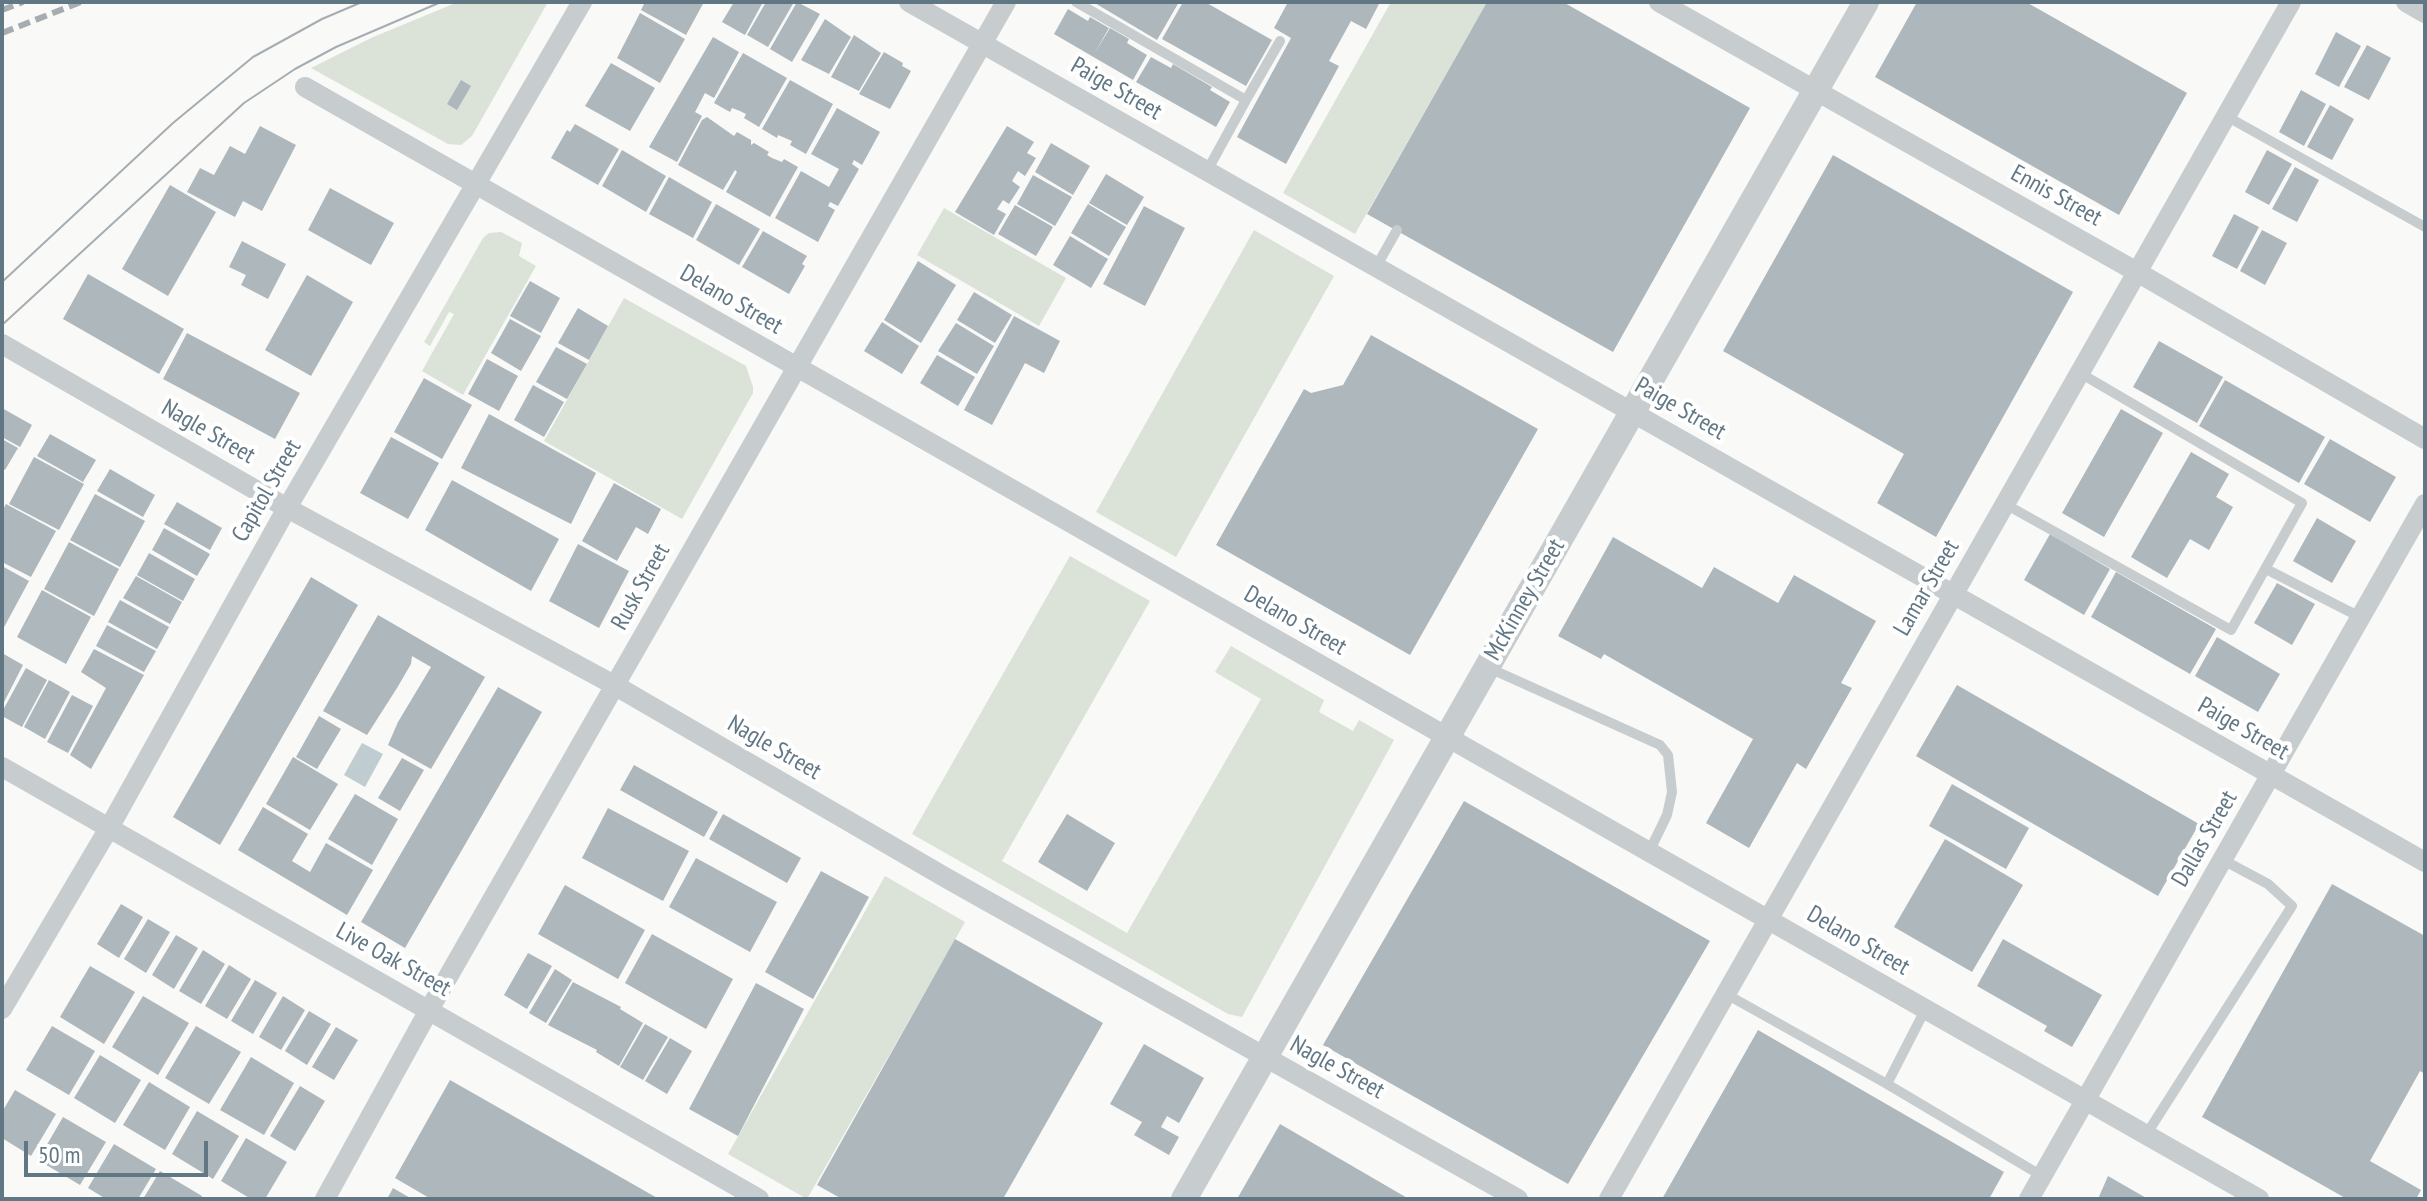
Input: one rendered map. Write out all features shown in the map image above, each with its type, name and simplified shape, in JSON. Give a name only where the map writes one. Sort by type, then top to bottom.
[{"type":"street","name":"Capitol Street","points":[[2,1009],[109,828],[287,508],[582,2]]},
{"type":"street","name":"Paige Street","points":[[909,2],[2425,862]]},
{"type":"street","name":"Rusk Street","points":[[325,1199],[429,1010],[1006,2]]},
{"type":"street","name":"Ennis Street","points":[[1659,2],[2425,439]]},
{"type":"street","name":"McKinney Street","points":[[1184,1199],[1866,2]]},
{"type":"street","name":"Lamar Street","points":[[1609,1199],[2291,2]]},
{"type":"street","points":[[2406,2],[2425,13]]},
{"type":"street","name":"Delano Street","points":[[305,87],[2259,1199]]},
{"type":"street","name":"Nagle Street","points":[[2,344],[287,508],[616,686],[961,886],[1518,1199]]},
{"type":"street","name":"Dallas Street","points":[[2029,1199],[2425,504]]},
{"type":"street","name":"Live Oak Street","points":[[2,767],[759,1199]]},
{"type":"lane","points":[[1076,2],[1246,100]]},
{"type":"lane","points":[[1207,171],[1280,41]]},
{"type":"lane","points":[[2226,116],[2425,227]]},
{"type":"lane","points":[[1376,267],[1397,230]]},
{"type":"lane","points":[[2005,504],[2231,630],[2266,569],[2302,503],[2080,373]]},
{"type":"lane","points":[[2266,569],[2360,617]]},
{"type":"lane","points":[[1486,667],[1660,745],[1668,755],[1672,792],[1667,815],[1649,852]]},
{"type":"lane","points":[[2146,1135],[2292,906],[2268,884],[2223,860]]},
{"type":"lane","points":[[1726,994],[2042,1176]]},
{"type":"lane","points":[[1887,1084],[1925,1010]]},
{"type":"shaded area","points":[[458,2],[548,2],[472,136],[461,145],[448,144],[311,68],[371,38]]},
{"type":"shaded area","points":[[1391,2],[1487,2],[1355,234],[1283,193]]},
{"type":"shaded area","points":[[944,208],[1066,278],[1039,326],[917,255]]},
{"type":"shaded area","points":[[1254,230],[1334,276],[1176,557],[1096,512]]},
{"type":"shaded area","points":[[501,232],[522,243],[519,256],[536,266],[463,395],[422,371],[454,314],[449,312],[430,346],[424,342],[483,238],[489,233]]},
{"type":"shaded area","points":[[624,298],[746,366],[753,387],[753,393],[682,519],[544,441]]},
{"type":"shaded area","points":[[1070,556],[1150,601],[1002,861],[1127,933],[1261,699],[1215,672],[1231,646],[1324,700],[1319,712],[1353,731],[1359,720],[1394,740],[1242,1017],[1228,1014],[912,834]]},
{"type":"shaded area","points":[[362,743],[383,754],[365,787],[344,775]]},
{"type":"shaded area","points":[[885,876],[965,922],[807,1199],[728,1154]]},
{"type":"building","points":[[645,2],[704,2],[686,35],[641,10]]},
{"type":"building","points":[[734,2],[763,2],[745,35],[722,22]]},
{"type":"building","points":[[766,2],[794,2],[768,47],[747,35]]},
{"type":"building","points":[[797,2],[820,14],[792,62],[770,49]]},
{"type":"building","points":[[1093,2],[1179,2],[1157,40]]},
{"type":"building","points":[[1183,2],[1205,2],[1272,40],[1246,86],[1162,39]]},
{"type":"building","points":[[1288,2],[1380,2],[1366,29],[1351,21],[1329,61],[1339,66],[1286,164],[1237,137],[1291,38],[1274,28]]},
{"type":"building","points":[[1487,2],[1563,2],[1750,108],[1613,352],[1367,214]]},
{"type":"building","points":[[1917,2],[2026,2],[2187,93],[2119,215],[1875,77]]},
{"type":"building","points":[[1068,9],[1088,21],[1090,17],[1109,28],[1094,54],[1110,28],[1147,55],[1133,80],[1054,34]]},
{"type":"building","points":[[640,13],[685,39],[660,83],[617,58]]},
{"type":"building","points":[[825,19],[851,37],[829,74],[801,60]]},
{"type":"building","points":[[2336,32],[2361,46],[2339,87],[2315,74]]},
{"type":"building","points":[[854,35],[881,53],[859,91],[831,77]]},
{"type":"building","points":[[713,37],[739,52],[714,98],[705,93],[695,112],[702,116],[677,162],[649,147]]},
{"type":"building","points":[[2367,45],[2391,58],[2369,100],[2344,87]]},
{"type":"building","points":[[884,52],[911,71],[890,109],[859,94]]},
{"type":"building","points":[[743,53],[787,78],[759,127],[744,118],[746,114],[732,108],[730,112],[714,103]]},
{"type":"building","points":[[1151,57],[1171,68],[1173,64],[1212,87],[1210,90],[1230,102],[1216,127],[1136,82]]},
{"type":"building","points":[[611,63],[655,88],[630,131],[585,106]]},
{"type":"building","points":[[461,80],[471,86],[457,110],[447,104]]},
{"type":"building","points":[[790,80],[833,104],[806,154],[790,145],[792,141],[778,135],[777,138],[762,129]]},
{"type":"building","points":[[2301,90],[2326,104],[2304,146],[2279,132]]},
{"type":"building","points":[[2330,105],[2354,119],[2332,160],[2307,147]]},
{"type":"building","points":[[837,108],[880,132],[862,165],[854,160],[852,164],[859,169],[838,206],[830,202],[828,206],[835,210],[818,242],[775,218],[801,171],[829,187],[839,169],[811,154]]},
{"type":"building","points":[[707,117],[734,136],[737,132],[751,140],[751,145],[754,143],[769,152],[767,155],[772,158],[782,162],[784,159],[798,167],[770,217],[726,192],[737,172],[735,170],[723,190],[678,165],[702,120]]},
{"type":"building","points":[[575,124],[619,149],[598,185],[551,158],[567,130],[570,132]]},
{"type":"building","points":[[260,126],[296,145],[262,211],[243,201],[235,217],[187,192],[200,168],[214,175],[230,146],[245,154]]},
{"type":"building","points":[[1007,126],[1034,142],[1027,153],[1036,158],[1025,176],[1018,171],[1012,181],[1020,187],[1009,204],[1003,200],[997,209],[1006,214],[994,235],[955,212]]},
{"type":"building","points":[[1051,143],[1090,166],[1073,195],[1035,172]]},
{"type":"building","points":[[622,150],[666,176],[646,212],[602,186]]},
{"type":"building","points":[[2267,150],[2292,164],[2269,205],[2245,192]]},
{"type":"building","points":[[1833,155],[2073,292],[1936,537],[1877,503],[1904,454],[1723,351]]},
{"type":"building","points":[[2295,167],[2319,180],[2297,222],[2272,209]]},
{"type":"building","points":[[1106,174],[1144,197],[1127,225],[1089,203]]},
{"type":"building","points":[[1033,175],[1072,197],[1055,226],[1017,204]]},
{"type":"building","points":[[669,177],[712,202],[693,238],[649,214]]},
{"type":"building","points":[[170,185],[216,212],[168,296],[122,269]]},
{"type":"building","points":[[330,188],[394,223],[371,265],[308,230]]},
{"type":"building","points":[[716,204],[760,229],[739,265],[696,240]]},
{"type":"building","points":[[1088,204],[1126,227],[1109,256],[1071,233]]},
{"type":"building","points":[[1015,205],[1053,227],[1036,256],[998,234]]},
{"type":"building","points":[[1144,206],[1185,228],[1145,306],[1103,284]]},
{"type":"building","points":[[2234,214],[2259,227],[2237,269],[2212,256]]},
{"type":"building","points":[[2262,230],[2287,243],[2265,285],[2240,271]]},
{"type":"building","points":[[763,231],[807,256],[802,264],[805,266],[789,294],[742,267]]},
{"type":"building","points":[[1070,236],[1108,259],[1091,288],[1053,265]]},
{"type":"building","points":[[242,241],[286,264],[268,299],[241,285],[246,275],[229,267]]},
{"type":"building","points":[[918,261],[956,285],[921,343],[884,320]]},
{"type":"building","points":[[88,274],[184,329],[159,374],[63,319]]},
{"type":"building","points":[[307,275],[353,302],[311,376],[265,350]]},
{"type":"building","points":[[530,281],[560,298],[541,333],[510,316]]},
{"type":"building","points":[[974,292],[1012,315],[995,343],[957,320]]},
{"type":"building","points":[[578,308],[608,326],[589,360],[558,343]]},
{"type":"building","points":[[1014,316],[1060,341],[1044,373],[1025,363],[992,425],[964,410]]},
{"type":"building","points":[[510,319],[541,336],[521,371],[491,353]]},
{"type":"building","points":[[882,322],[919,346],[902,374],[864,351]]},
{"type":"building","points":[[956,323],[994,346],[977,374],[938,351]]},
{"type":"building","points":[[187,333],[300,393],[275,439],[163,379]]},
{"type":"building","points":[[1371,335],[1538,429],[1410,655],[1216,545],[1304,389],[1311,393],[1343,385]]},
{"type":"building","points":[[2159,341],[2223,377],[2197,423],[2133,387]]},
{"type":"building","points":[[556,347],[587,364],[567,399],[536,382]]},
{"type":"building","points":[[937,355],[975,377],[958,406],[920,383]]},
{"type":"building","points":[[487,359],[518,376],[499,411],[468,394]]},
{"type":"building","points":[[424,378],[472,405],[442,459],[394,432]]},
{"type":"building","points":[[2225,380],[2325,437],[2299,483],[2199,426]]},
{"type":"building","points":[[533,385],[564,402],[544,437],[514,420]]},
{"type":"building","points":[[2,408],[32,425],[20,447],[2,437]]},
{"type":"building","points":[[2121,409],[2163,433],[2104,537],[2062,513]]},
{"type":"building","points":[[489,414],[596,473],[571,524],[461,468]]},
{"type":"building","points":[[50,434],[96,460],[83,482],[37,456]]},
{"type":"building","points":[[391,437],[439,463],[408,519],[360,493]]},
{"type":"building","points":[[2,439],[18,448],[5,470],[2,468]]},
{"type":"building","points":[[2330,439],[2396,477],[2370,522],[2304,484]]},
{"type":"building","points":[[2191,452],[2229,474],[2216,497],[2233,507],[2209,550],[2190,539],[2167,578],[2131,557]]},
{"type":"building","points":[[34,457],[84,484],[59,530],[9,504]]},
{"type":"building","points":[[110,469],[155,495],[143,517],[97,491]]},
{"type":"building","points":[[452,480],[559,539],[531,591],[425,530]]},
{"type":"building","points":[[614,483],[661,509],[648,534],[636,527],[617,561],[582,541]]},
{"type":"building","points":[[95,494],[145,521],[120,567],[70,540]]},
{"type":"building","points":[[177,502],[222,528],[210,550],[164,524]]},
{"type":"building","points":[[6,504],[56,531],[31,577],[2,562],[2,511]]},
{"type":"building","points":[[2317,518],[2356,541],[2332,583],[2293,561]]},
{"type":"building","points":[[164,528],[210,554],[197,576],[152,550]]},
{"type":"building","points":[[2050,534],[2110,569],[2084,615],[2024,580]]},
{"type":"building","points":[[1613,537],[1702,588],[1714,567],[1778,603],[1794,575],[1876,621],[1841,683],[1852,688],[1806,769],[1797,763],[1749,848],[1706,823],[1753,739],[1604,654],[1601,659],[1558,636]]},
{"type":"building","points":[[69,542],[119,569],[94,616],[44,589]]},
{"type":"building","points":[[578,544],[629,571],[599,628],[549,601]]},
{"type":"building","points":[[149,553],[195,579],[183,601],[137,575]]},
{"type":"building","points":[[2,566],[29,581],[2,631]]},
{"type":"building","points":[[2116,572],[2216,629],[2190,674],[2091,617]]},
{"type":"building","points":[[136,576],[182,602],[170,624],[123,598]]},
{"type":"building","points":[[311,577],[358,605],[220,845],[173,817]]},
{"type":"building","points":[[2277,583],[2315,604],[2292,645],[2254,623]]},
{"type":"building","points":[[42,590],[91,617],[66,664],[17,637]]},
{"type":"building","points":[[120,600],[169,627],[157,649],[108,622]]},
{"type":"building","points":[[378,615],[485,677],[431,769],[388,745],[431,667],[412,656],[411,664],[367,735],[323,711]]},
{"type":"building","points":[[107,625],[156,651],[144,672],[96,646]]},
{"type":"building","points":[[2217,637],[2280,674],[2258,712],[2195,676]]},
{"type":"building","points":[[94,649],[144,675],[91,769],[70,755],[106,688],[81,672]]},
{"type":"building","points":[[2,653],[23,665],[2,706]]},
{"type":"building","points":[[26,668],[47,680],[22,727],[2,716],[2,712]]},
{"type":"building","points":[[49,680],[70,692],[45,739],[24,727]]},
{"type":"building","points":[[1957,685],[2199,824],[2158,896],[1916,756]]},
{"type":"building","points":[[498,687],[542,712],[405,948],[361,922]]},
{"type":"building","points":[[72,695],[93,706],[68,753],[47,742]]},
{"type":"building","points":[[319,716],[341,729],[317,769],[296,757]]},
{"type":"building","points":[[293,757],[338,784],[310,830],[266,804]]},
{"type":"building","points":[[402,758],[424,770],[400,811],[378,798]]},
{"type":"building","points":[[634,765],[718,812],[704,837],[620,790]]},
{"type":"building","points":[[1952,784],[2029,828],[2006,869],[1929,826]]},
{"type":"building","points":[[355,794],[398,819],[372,865],[328,839]]},
{"type":"building","points":[[1464,801],[1710,941],[1568,1184],[1323,1045]]},
{"type":"building","points":[[263,807],[308,834],[292,861],[310,872],[326,843],[373,870],[347,915],[238,850]]},
{"type":"building","points":[[608,808],[689,851],[663,901],[582,858]]},
{"type":"building","points":[[723,814],[801,858],[787,883],[709,839]]},
{"type":"building","points":[[1067,814],[1115,843],[1087,891],[1038,862]]},
{"type":"building","points":[[1945,839],[2023,885],[1972,972],[1894,927]]},
{"type":"building","points":[[696,858],[777,902],[750,952],[669,907]]},
{"type":"building","points":[[821,871],[869,897],[813,999],[765,972]]},
{"type":"building","points":[[2332,884],[2425,936],[2425,1074],[2420,1071],[2370,1161],[2421,1190],[2416,1199],[2347,1199],[2202,1117]]},
{"type":"building","points":[[565,885],[645,930],[618,979],[538,934]]},
{"type":"building","points":[[121,904],[143,917],[119,958],[97,944]]},
{"type":"building","points":[[148,919],[170,932],[146,973],[124,959]]},
{"type":"building","points":[[652,934],[733,979],[706,1029],[625,983]]},
{"type":"building","points":[[176,935],[198,948],[174,989],[152,975]]},
{"type":"building","points":[[955,939],[1103,1023],[1003,1199],[842,1199],[817,1185]]},
{"type":"building","points":[[2003,939],[2102,995],[2072,1047],[2044,1031],[2047,1026],[1977,986]]},
{"type":"building","points":[[203,950],[225,964],[201,1004],[179,991]]},
{"type":"building","points":[[528,953],[552,966],[527,1009],[504,995]]},
{"type":"building","points":[[229,965],[251,979],[227,1019],[205,1006]]},
{"type":"building","points":[[90,966],[135,992],[104,1044],[60,1017]]},
{"type":"building","points":[[555,969],[572,980],[546,1023],[529,1013]]},
{"type":"building","points":[[255,980],[277,993],[253,1034],[231,1021]]},
{"type":"building","points":[[573,982],[621,1007],[643,1023],[619,1066],[597,1050],[548,1025]]},
{"type":"building","points":[[756,983],[804,1009],[738,1136],[689,1109]]},
{"type":"building","points":[[143,996],[189,1023],[158,1075],[112,1047]]},
{"type":"building","points":[[283,996],[305,1010],[281,1050],[259,1037]]},
{"type":"building","points":[[309,1011],[331,1024],[307,1065],[285,1051]]},
{"type":"building","points":[[645,1024],[668,1037],[643,1080],[620,1067]]},
{"type":"building","points":[[52,1026],[95,1051],[69,1095],[26,1070]]},
{"type":"building","points":[[196,1026],[241,1052],[209,1104],[165,1078]]},
{"type":"building","points":[[336,1027],[358,1040],[334,1080],[312,1067]]},
{"type":"building","points":[[1758,1030],[2004,1172],[1989,1199],[1662,1199]]},
{"type":"building","points":[[670,1038],[692,1051],[667,1094],[645,1081]]},
{"type":"building","points":[[1144,1044],[1204,1078],[1179,1123],[1167,1116],[1161,1127],[1179,1137],[1169,1155],[1134,1135],[1142,1122],[1110,1104]]},
{"type":"building","points":[[100,1055],[141,1080],[115,1123],[74,1098]]},
{"type":"building","points":[[251,1057],[294,1083],[264,1135],[220,1110]]},
{"type":"building","points":[[450,1080],[659,1199],[431,1199],[395,1178]]},
{"type":"building","points":[[149,1082],[190,1107],[165,1150],[123,1125]]},
{"type":"building","points":[[300,1086],[325,1101],[295,1151],[270,1136]]},
{"type":"building","points":[[15,1090],[56,1114],[31,1156],[2,1138],[2,1112]]},
{"type":"building","points":[[197,1111],[239,1136],[213,1179],[172,1154]]},
{"type":"building","points":[[63,1117],[106,1142],[80,1185],[38,1160]]},
{"type":"building","points":[[1280,1124],[1409,1199],[1237,1199]]},
{"type":"building","points":[[246,1138],[287,1162],[265,1199],[251,1199],[221,1181]]},
{"type":"building","points":[[114,1144],[156,1169],[138,1199],[106,1199],[88,1188]]},
{"type":"building","points":[[160,1171],[202,1196],[201,1199],[143,1199]]},
{"type":"building","points":[[2108,1176],[2148,1199],[2098,1199]]},
{"type":"building","points":[[393,1188],[412,1199],[387,1199]]},
{"type":"tram line","points":[[2,282],[173,123],[253,57],[322,19],[362,2]]},
{"type":"tram line","points":[[2,325],[244,103],[295,69],[336,47],[441,2]]},
{"type":"railway","points":[[2,10],[23,2]]},
{"type":"railway","points":[[2,33],[81,2]]}]
